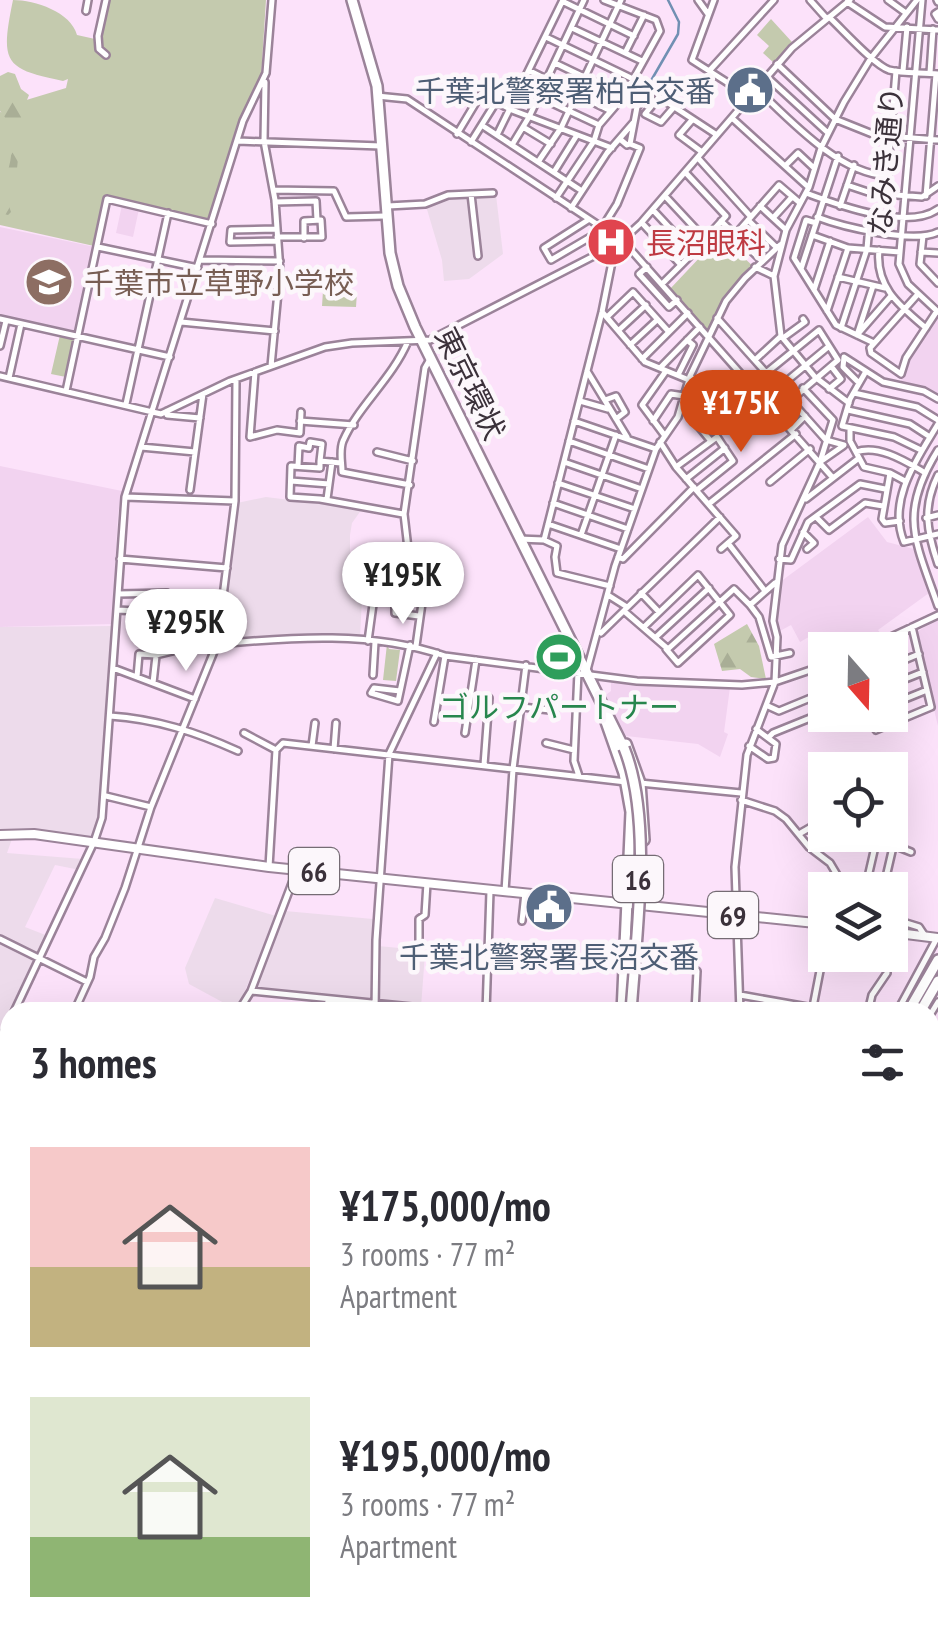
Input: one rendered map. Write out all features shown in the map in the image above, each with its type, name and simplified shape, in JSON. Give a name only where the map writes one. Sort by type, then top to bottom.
[{"type":"highway","name":"東京環状","points":[[350,0],[377,96],[384,146],[384,211],[398,286],[622,749],[635,810],[628,1002]]},
{"type":"highway","name":"16","points":[[607,717],[626,782],[632,824],[628,904]]},
{"type":"highway","points":[[607,717],[630,751],[640,783],[644,814],[641,905]]},
{"type":"highway","points":[[628,904],[628,1002]]},
{"type":"highway","name":"16","points":[[629,1002],[641,905]]},
{"type":"highway","points":[[914,1002],[938,960]]},
{"type":"highway","points":[[926,1002],[938,980]]},
{"type":"main road","name":"66","points":[[0,835],[34,834],[270,867],[628,904]]},
{"type":"main road","points":[[628,904],[641,905]]},
{"type":"main road","name":"69","points":[[641,905],[808,922]]},
{"type":"main road","points":[[908,934],[937,938]]},
{"type":"street","points":[[86,11],[88,0]]},
{"type":"street","points":[[106,0],[98,36],[106,55]]},
{"type":"street","points":[[271,366],[280,261],[264,141],[272,0]]},
{"type":"street","points":[[512,144],[530,116],[584,0]]},
{"type":"street","points":[[556,198],[594,141],[599,125],[624,96],[660,28],[656,20],[604,0]]},
{"type":"street","points":[[698,0],[708,14]]},
{"type":"street","points":[[714,0],[692,60],[750,97]]},
{"type":"street","points":[[710,70],[774,0]]},
{"type":"street","points":[[810,0],[863,47],[870,58],[899,71],[934,73]]},
{"type":"street","points":[[888,0],[906,13]]},
{"type":"street","points":[[497,135],[563,1],[634,36]]},
{"type":"street","points":[[0,376],[126,404],[152,414],[329,346],[423,342],[615,246],[641,223],[777,64],[849,1],[880,25],[935,29],[935,121],[926,196]]},
{"type":"street","points":[[919,2],[870,58],[835,119],[807,190],[778,247],[774,276],[782,337],[816,377],[848,406],[910,424],[930,437]]},
{"type":"street","name":"なみき通り","points":[[919,2],[900,252],[902,275],[938,310]]},
{"type":"street","points":[[538,162],[561,128],[620,3]]},
{"type":"street","points":[[625,53],[644,15]]},
{"type":"street","points":[[886,194],[890,136],[907,27]]},
{"type":"street","points":[[572,28],[642,61]]},
{"type":"street","points":[[546,37],[633,79]]},
{"type":"street","points":[[555,63],[624,96]]},
{"type":"street","points":[[777,64],[835,119],[866,132],[938,140]]},
{"type":"street","points":[[530,72],[611,111]]},
{"type":"street","points":[[766,77],[828,134]]},
{"type":"street","points":[[19,1002],[94,842],[105,796],[124,497],[243,122],[265,79]]},
{"type":"street","points":[[756,89],[821,148],[876,176],[887,176]]},
{"type":"street","points":[[457,134],[481,94],[612,148]]},
{"type":"street","points":[[377,96],[407,100],[622,240],[834,478]]},
{"type":"street","points":[[674,107],[662,122],[645,114],[659,96],[717,134]]},
{"type":"street","points":[[539,97],[599,125]]},
{"type":"street","points":[[471,142],[496,102]]},
{"type":"street","points":[[571,208],[633,123],[642,102]]},
{"type":"street","points":[[732,118],[807,190],[823,200],[870,213],[903,216],[925,217],[938,209]]},
{"type":"street","points":[[692,120],[679,135],[778,247]]},
{"type":"street","points":[[630,144],[633,123]]},
{"type":"street","points":[[482,126],[582,191]]},
{"type":"street","points":[[523,127],[551,144]]},
{"type":"street","points":[[554,172],[577,134]]},
{"type":"street","points":[[589,220],[544,248],[551,260],[603,229],[640,148],[620,140]]},
{"type":"street","points":[[238,141],[384,146]]},
{"type":"street","points":[[785,166],[798,153],[814,168]]},
{"type":"street","points":[[801,269],[838,156]]},
{"type":"street","points":[[928,156],[938,157]]},
{"type":"street","points":[[840,206],[854,164]]},
{"type":"street","points":[[665,196],[705,239],[726,216],[685,172]]},
{"type":"street","points":[[734,235],[779,185],[800,203]]},
{"type":"street","points":[[847,186],[905,196],[926,196],[938,186]]},
{"type":"street","points":[[273,190],[334,190],[346,218],[424,204],[448,195],[494,194]]},
{"type":"street","points":[[470,194],[478,256]]},
{"type":"street","points":[[774,218],[792,197]]},
{"type":"street","points":[[66,391],[107,199],[212,224]]},
{"type":"street","points":[[275,202],[316,200],[317,220]]},
{"type":"street","points":[[760,206],[786,230]]},
{"type":"street","points":[[652,210],[693,253],[662,284]]},
{"type":"street","points":[[841,328],[867,249],[870,213]]},
{"type":"street","points":[[126,404],[168,214]]},
{"type":"street","points":[[277,236],[230,242],[230,230],[277,236],[304,238],[322,237],[321,220],[304,221],[304,238]]},
{"type":"street","points":[[874,344],[841,328],[794,258],[806,220],[849,229],[923,236],[938,232]]},
{"type":"street","points":[[721,222],[762,261]]},
{"type":"street","points":[[641,223],[680,265]]},
{"type":"street","points":[[812,235],[848,248],[900,252]]},
{"type":"street","points":[[923,236],[920,264],[937,280]]},
{"type":"street","points":[[814,290],[830,242]]},
{"type":"street","points":[[544,540],[604,314],[615,246]]},
{"type":"street","points":[[98,247],[198,268]]},
{"type":"street","points":[[580,776],[574,750],[582,672],[592,662],[610,586],[649,470],[660,443],[678,417],[690,378],[717,318],[733,291],[778,247]]},
{"type":"street","points":[[827,311],[848,248]]},
{"type":"street","points":[[879,250],[878,269],[885,288],[926,328]]},
{"type":"street","points":[[922,252],[938,253]]},
{"type":"street","points":[[561,254],[570,269]]},
{"type":"street","points":[[200,260],[280,261]]},
{"type":"street","points":[[647,267],[639,274],[669,308],[676,300]]},
{"type":"street","points":[[756,268],[774,276]]},
{"type":"street","points":[[838,277],[885,288]]},
{"type":"street","points":[[857,335],[873,286]]},
{"type":"street","points":[[604,314],[633,292],[668,332]]},
{"type":"street","points":[[918,294],[874,344],[871,353],[901,374],[906,358],[938,310]]},
{"type":"street","points":[[857,335],[891,296]]},
{"type":"street","points":[[618,331],[646,305]]},
{"type":"street","points":[[642,360],[688,313]]},
{"type":"street","points":[[604,314],[642,360],[690,378],[741,428],[771,406]]},
{"type":"street","points":[[717,318],[826,440],[847,443],[864,466],[906,482]]},
{"type":"street","points":[[630,345],[658,319]]},
{"type":"street","points":[[755,360],[804,319]]},
{"type":"street","points":[[0,346],[3,320],[170,357]]},
{"type":"street","points":[[180,322],[274,331]]},
{"type":"street","points":[[9,378],[21,324]]},
{"type":"street","points":[[700,327],[662,369],[642,404],[676,467],[736,536],[722,549]]},
{"type":"street","points":[[766,373],[818,330],[838,360],[791,400]]},
{"type":"street","points":[[408,340],[397,366],[343,442],[341,462],[342,472],[410,485]]},
{"type":"street","points":[[678,376],[693,345],[688,340]]},
{"type":"street","points":[[765,398],[830,346]]},
{"type":"street","points":[[859,383],[844,368],[844,357],[883,382],[924,390],[938,399]]},
{"type":"street","points":[[400,691],[374,688],[370,693],[398,702],[420,616],[424,589],[409,556],[404,514],[425,368],[431,358]]},
{"type":"street","points":[[829,389],[840,378],[831,366]]},
{"type":"street","points":[[255,372],[250,438],[277,430],[300,433],[301,412]]},
{"type":"street","points":[[587,372],[629,440]]},
{"type":"street","points":[[865,372],[842,426],[894,436],[922,450]]},
{"type":"street","points":[[79,1002],[217,644],[235,501],[236,379]]},
{"type":"street","points":[[740,1002],[735,867],[749,746],[775,682],[775,583],[779,559],[820,462],[833,420],[803,388]]},
{"type":"street","points":[[854,393],[917,407],[938,422],[906,482],[900,521],[903,541],[938,534]]},
{"type":"street","points":[[190,490],[203,394]]},
{"type":"street","points":[[653,421],[671,394],[684,396]]},
{"type":"street","points":[[604,400],[616,396],[625,412],[616,419]]},
{"type":"street","points":[[580,400],[610,410]]},
{"type":"street","points":[[682,406],[710,440]]},
{"type":"street","points":[[167,411],[167,415],[200,418]]},
{"type":"street","points":[[710,503],[794,432],[805,416]]},
{"type":"street","points":[[574,420],[629,440],[660,443]]},
{"type":"street","points":[[300,421],[354,425]]},
{"type":"street","points":[[234,425],[251,425]]},
{"type":"street","points":[[820,462],[847,443],[850,428]]},
{"type":"street","points":[[582,535],[616,435]]},
{"type":"street","points":[[548,524],[582,535],[620,553],[623,559],[696,488],[733,461],[717,437],[676,467]]},
{"type":"street","points":[[569,441],[649,470]]},
{"type":"street","points":[[298,466],[299,446],[309,448],[310,442],[322,444],[320,468],[291,466],[290,497],[404,514]]},
{"type":"street","points":[[141,447],[195,452]]},
{"type":"street","points":[[686,478],[725,448]]},
{"type":"street","points":[[770,482],[810,449]]},
{"type":"street","points":[[803,501],[866,449],[897,457],[924,472]]},
{"type":"street","points":[[938,450],[924,472],[912,515],[938,606]]},
{"type":"street","points":[[377,452],[413,461]]},
{"type":"street","points":[[320,461],[341,462]]},
{"type":"street","points":[[327,500],[332,462]]},
{"type":"street","points":[[564,462],[642,489]]},
{"type":"street","points":[[890,473],[883,521],[900,521]]},
{"type":"street","points":[[938,475],[926,518],[938,564]]},
{"type":"street","points":[[290,482],[330,484]]},
{"type":"street","points":[[558,483],[635,510]]},
{"type":"street","points":[[779,559],[791,560],[808,522],[860,484],[885,488]]},
{"type":"street","points":[[930,494],[938,495]]},
{"type":"street","points":[[124,497],[235,501]]},
{"type":"street","points":[[553,503],[628,529]]},
{"type":"street","points":[[815,516],[829,530],[865,503],[883,506]]},
{"type":"street","points":[[926,518],[938,515]]},
{"type":"street","points":[[599,634],[720,517]]},
{"type":"street","points":[[803,532],[814,543],[807,549]]},
{"type":"street","points":[[519,538],[544,540],[557,546],[557,572],[610,586]]},
{"type":"street","points":[[728,543],[765,590]]},
{"type":"street","points":[[120,559],[227,568]]},
{"type":"street","points":[[372,675],[378,568]]},
{"type":"street","points":[[608,594],[678,662],[729,616],[698,575],[644,627]]},
{"type":"street","points":[[750,606],[775,583]]},
{"type":"street","points":[[656,637],[708,588]]},
{"type":"street","points":[[666,649],[734,589],[758,616],[771,657],[790,653]]},
{"type":"street","points":[[118,594],[167,593]]},
{"type":"street","points":[[641,593],[659,612]]},
{"type":"street","points":[[420,616],[395,614],[394,598],[423,596]]},
{"type":"street","points":[[117,610],[198,614],[195,635],[218,635]]},
{"type":"street","points":[[901,632],[938,615]]},
{"type":"street","points":[[908,717],[929,708],[912,627]]},
{"type":"street","points":[[217,644],[269,639],[371,641],[413,646],[445,656],[651,681],[775,682],[808,671]]},
{"type":"street","points":[[137,677],[139,654],[156,655],[185,648]]},
{"type":"street","points":[[376,1002],[389,754],[437,654]]},
{"type":"street","points":[[908,659],[919,654]]},
{"type":"street","points":[[153,683],[156,655]]},
{"type":"street","points":[[434,722],[445,656]]},
{"type":"street","points":[[465,733],[476,660]]},
{"type":"street","points":[[505,891],[513,768],[526,666]]},
{"type":"street","points":[[114,668],[194,699]]},
{"type":"street","points":[[908,678],[923,672]]},
{"type":"street","points":[[908,698],[927,690]]},
{"type":"street","points":[[484,765],[490,698]]},
{"type":"street","points":[[768,706],[779,711],[808,699]]},
{"type":"street","points":[[522,706],[576,708]]},
{"type":"street","points":[[110,716],[145,718],[183,728],[238,751]]},
{"type":"street","points":[[768,738],[808,719]]},
{"type":"street","points":[[312,746],[315,723]]},
{"type":"street","points":[[334,748],[336,723]]},
{"type":"street","points":[[749,746],[772,760],[776,744],[756,729]]},
{"type":"street","points":[[244,732],[276,750]]},
{"type":"street","points":[[270,867],[276,750],[283,743],[626,782]]},
{"type":"street","points":[[546,743],[574,750]]},
{"type":"street","points":[[640,783],[741,796],[775,811],[835,872]]},
{"type":"street","points":[[105,796],[151,807]]},
{"type":"street","points":[[799,834],[808,829]]},
{"type":"street","points":[[908,851],[912,852]]},
{"type":"street","points":[[244,1002],[297,870]]},
{"type":"street","points":[[418,944],[419,919],[426,915],[426,883]]},
{"type":"street","points":[[486,1002],[490,890]]},
{"type":"street","points":[[522,921],[525,893]]},
{"type":"street","points":[[908,923],[919,926],[926,936]]},
{"type":"street","points":[[903,1002],[937,938]]},
{"type":"street","points":[[0,940],[88,982]]},
{"type":"street","points":[[695,1002],[697,971]]},
{"type":"street","points":[[814,1002],[820,972]]},
{"type":"street","points":[[870,1002],[887,972]]},
{"type":"street","points":[[250,991],[340,1002]]},
{"type":"street","points":[[740,995],[774,1002]]},
{"type":"shaded area","points":[[496,195],[503,254],[469,279],[444,281],[426,206],[448,197]]},
{"type":"shaded area","points":[[122,205],[139,209],[133,237],[116,233]]},
{"type":"shaded area","name":"千葉市立草野小学校","points":[[0,227],[95,247],[76,331],[0,315]]},
{"type":"shaded area","points":[[938,316],[938,397],[900,384],[909,354]]},
{"type":"shaded area","points":[[0,466],[122,491],[112,624],[0,627]]},
{"type":"shaded area","points":[[266,497],[362,509],[352,523],[350,535],[350,556],[369,556],[360,638],[298,636],[220,642],[237,503]]},
{"type":"shaded area","points":[[868,517],[887,542],[914,549],[929,593],[879,632],[808,632],[808,637],[800,642],[791,625],[778,632],[776,585]]},
{"type":"shaded area","points":[[938,619],[938,726],[915,633]]},
{"type":"shaded area","points":[[113,626],[104,780],[100,813],[91,838],[34,830],[0,832],[0,627]]},
{"type":"shaded area","points":[[611,681],[730,687],[724,732],[728,734],[720,757],[698,744],[626,736],[603,697],[611,691]]},
{"type":"shaded area","points":[[13,836],[7,853],[83,859],[80,870],[55,865],[25,927],[48,936],[39,955],[0,937],[0,837]]},
{"type":"shaded area","points":[[215,898],[276,916],[240,1002],[222,1002],[189,984],[185,968]]},
{"type":"shaded area","points":[[285,911],[373,919],[372,1000],[254,988]]},
{"type":"shaded area","points":[[0,941],[36,959],[16,1002],[0,1002]]},
{"type":"shaded area","points":[[378,946],[425,954],[421,1002],[378,1002]]},
{"type":"green space","points":[[13,0],[51,9],[68,20],[77,35],[95,39],[100,36],[108,0],[266,0],[261,78],[243,112],[207,220],[105,195],[94,246],[0,225],[0,112],[19,115],[23,101],[66,88],[68,79],[28,72],[11,60],[7,38]]},
{"type":"green space","points":[[771,19],[792,42],[774,63],[763,53],[769,46],[757,35]]},
{"type":"green space","points":[[15,74],[21,89],[29,95],[23,110],[15,188],[8,203],[8,215],[0,213],[1,182],[12,149],[8,124],[0,111],[0,76]]},
{"type":"green space","points":[[720,236],[754,267],[733,288],[707,332],[669,290]]},
{"type":"green space","points":[[323,291],[357,292],[356,307],[322,306]]},
{"type":"green space","points":[[60,335],[74,339],[66,377],[51,374]]},
{"type":"green space","points":[[747,624],[759,646],[766,679],[751,677],[740,669],[722,671],[714,644]]},
{"type":"green space","points":[[387,644],[389,649],[400,650],[396,681],[383,680]]},
{"type":"green space","points":[[535,944],[550,944],[549,969],[534,969]]},
{"type":"waterway","points":[[641,98],[678,34],[679,22],[668,0]]},
{"type":"place","name":"千葉北警察署柏台交番","points":[[750,90]]},
{"type":"place","name":"長沼眼科","points":[[611,242]]},
{"type":"place","name":"千葉市立草野小学校","points":[[49,282]]},
{"type":"place","name":"ゴルフパートナー","points":[[559,657]]},
{"type":"place","name":"千葉北警察署長沼交番","points":[[549,907]]}]
